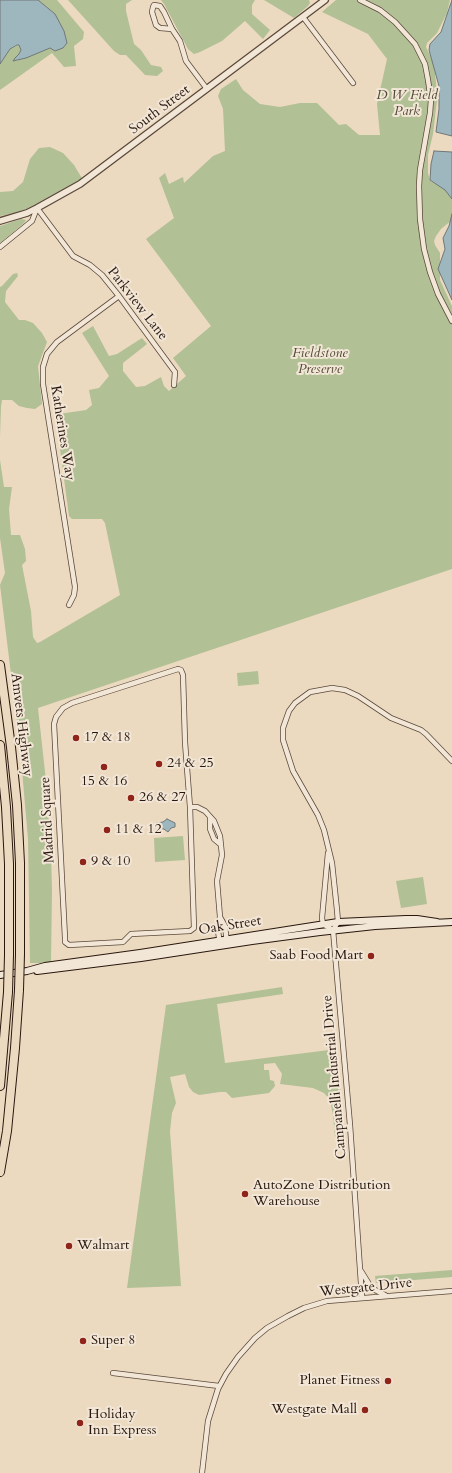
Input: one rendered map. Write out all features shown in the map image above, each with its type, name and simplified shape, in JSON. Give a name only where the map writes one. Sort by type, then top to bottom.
[{"type":"highway","name":"Amvets Highway","points":[[0,665],[11,740],[17,805],[20,863],[19,990],[10,1101],[0,1172]]},
{"type":"highway","name":"Amvets Highway","points":[[0,745],[9,857],[8,992],[0,1086]]},
{"type":"main road","name":"Oak Street","points":[[227,942],[338,922],[417,919],[437,922]]},
{"type":"main road","name":"Oak Street","points":[[0,975],[76,967],[227,942],[333,930],[452,922]]},
{"type":"street","name":"South Street","points":[[0,221],[37,208],[80,184],[325,0]]},
{"type":"street","points":[[360,0],[385,14],[405,31],[419,51],[426,68],[431,100],[419,174],[420,219],[424,249],[430,272],[452,321]]},
{"type":"street","points":[[172,29],[160,28],[156,25],[152,12],[152,7],[154,5],[160,6],[180,41],[186,61],[207,89]]},
{"type":"street","points":[[303,17],[353,83]]},
{"type":"street","points":[[0,248],[32,221],[37,208]]},
{"type":"street","name":"Parkview Lane","points":[[37,208],[73,256],[90,265],[102,275],[175,372],[174,385]]},
{"type":"street","name":"Katherines Way","points":[[69,606],[74,596],[75,587],[43,384],[43,367],[47,354],[57,342],[118,296]]},
{"type":"street","name":"Madrid Square","points":[[175,670],[181,670],[183,675],[185,742],[190,808],[193,930],[131,934],[125,941],[119,942],[67,944],[64,938],[54,724],[59,712],[72,703],[175,670]]},
{"type":"street","points":[[328,851],[323,902],[323,924],[333,930],[338,922],[332,863],[324,830],[318,815],[293,771],[283,740],[283,728],[289,711],[301,697],[310,692],[321,689],[340,689],[349,691],[391,718],[421,730],[452,761]]},
{"type":"street","points":[[190,808],[202,808],[217,826],[220,836],[222,855],[217,881],[220,917],[218,931],[220,943]]},
{"type":"street","points":[[220,917],[225,926],[227,942]]},
{"type":"street","name":"Campanelli Industrial Drive","points":[[333,930],[362,1298]]},
{"type":"street","name":"Campanelli Industrial Drive","points":[[360,1269],[369,1284],[386,1296]]},
{"type":"street","name":"Westgate Drive","points":[[202,1473],[208,1421],[219,1386],[230,1367],[248,1346],[267,1328],[304,1308],[336,1300],[452,1291]]},
{"type":"street","points":[[113,1373],[219,1386]]},
{"type":"green space","points":[[38,0],[57,0],[84,32],[83,39],[74,46],[76,66],[64,67],[52,53],[0,90],[0,64],[10,49],[19,45],[21,50],[15,58],[16,61],[51,48],[55,51],[63,48],[67,43],[55,14]]},
{"type":"green space","points":[[68,0],[132,0],[126,4],[126,11],[134,44],[141,50],[151,65],[161,67],[163,71],[157,76],[145,75],[126,55],[120,55],[114,51]]},
{"type":"green space","points":[[161,0],[255,0],[252,5],[252,14],[270,30],[263,39],[245,21],[222,41],[194,54],[188,49]]},
{"type":"green space","points":[[264,0],[309,0],[310,3],[294,18]]},
{"type":"green space","points":[[336,0],[450,0],[447,13],[437,33],[427,43],[426,47],[434,64],[437,100],[433,134],[428,155],[428,173],[432,182],[452,190],[452,220],[441,229],[434,241],[440,253],[440,280],[452,306],[452,569],[38,708],[46,781],[51,852],[51,963],[30,963],[28,839],[20,747],[0,585],[5,573],[0,538],[0,460],[4,487],[12,487],[9,509],[11,535],[20,535],[25,549],[26,561],[22,565],[31,611],[33,637],[37,643],[120,595],[105,523],[102,519],[72,519],[69,516],[56,419],[59,414],[86,410],[92,405],[89,390],[99,388],[109,376],[82,333],[93,326],[109,356],[117,354],[142,338],[147,344],[123,363],[123,371],[136,387],[145,386],[161,377],[164,386],[169,391],[186,376],[173,358],[211,326],[146,239],[174,218],[159,178],[165,173],[169,184],[183,177],[184,183],[213,156],[225,151],[223,109],[218,96],[221,89],[236,79],[243,90],[260,104],[280,107],[300,103],[317,103],[339,125],[346,124],[359,135],[380,135],[377,104],[387,59],[368,34],[322,12]]},
{"type":"green space","points":[[50,147],[63,153],[74,165],[83,180],[44,202],[19,212],[0,216],[0,192],[13,191],[23,182],[30,159],[39,148]]},
{"type":"green space","points":[[21,219],[26,220],[0,243],[0,226]]},
{"type":"green space","points":[[17,273],[18,276],[6,291],[5,302],[19,320],[25,320],[33,323],[42,333],[47,342],[38,366],[42,404],[35,409],[19,406],[12,400],[2,400],[0,437],[0,287],[13,274]]},
{"type":"green space","points":[[258,671],[259,684],[238,686],[237,673]]},
{"type":"green space","points":[[183,836],[185,860],[155,862],[154,838]]},
{"type":"green space","points":[[423,877],[427,904],[401,908],[396,881]]},
{"type":"green space","points":[[282,987],[283,994],[217,1004],[225,1063],[337,1049],[344,1136],[335,1137],[330,1100],[324,1093],[313,1088],[280,1084],[282,1074],[275,1063],[264,1064],[264,1070],[269,1070],[270,1080],[274,1081],[275,1086],[269,1093],[232,1098],[226,1092],[199,1095],[193,1092],[189,1087],[185,1074],[170,1077],[176,1103],[172,1113],[170,1131],[181,1286],[127,1288],[166,1005]]},
{"type":"green space","points":[[452,1270],[452,1277],[376,1283],[375,1276]]},
{"type":"water","points":[[0,0],[38,0],[55,14],[64,31],[67,43],[63,48],[55,51],[50,48],[26,58],[13,61],[21,50],[19,45],[17,45],[10,49],[0,64]]},
{"type":"water","points":[[452,0],[452,136],[436,132],[439,109],[439,86],[429,50],[430,44],[441,32]]},
{"type":"water","points":[[434,151],[452,152],[452,199],[445,190],[430,180]]},
{"type":"water","points":[[452,214],[452,300],[438,269],[445,249],[443,238],[449,226]]},
{"type":"water","points":[[167,819],[175,823],[175,827],[171,828],[168,832],[164,829],[156,829],[156,823],[163,822]]},
{"type":"place","name":"17 & 18","points":[[76,738]]},
{"type":"place","name":"24 & 25","points":[[159,764]]},
{"type":"place","name":"15 & 16","points":[[104,767]]},
{"type":"place","name":"26 & 27","points":[[131,798]]},
{"type":"place","name":"11 & 12","points":[[107,830]]},
{"type":"place","name":"9 & 10","points":[[83,862]]},
{"type":"place","name":"Saab Food Mart","points":[[371,956]]},
{"type":"place","name":"AutoZone Distribution Warehouse","points":[[245,1194]]},
{"type":"place","name":"Walmart","points":[[69,1246]]},
{"type":"place","name":"Super 8","points":[[83,1341]]},
{"type":"place","name":"Planet Fitness","points":[[388,1381]]},
{"type":"place","name":"Westgate Mall","points":[[365,1410]]},
{"type":"place","name":"Holiday Inn Express","points":[[80,1423]]},
{"type":"park label","name":"D W Field Park","points":[[407,104]]},
{"type":"park label","name":"Fieldstone Preserve","points":[[320,362]]}]
